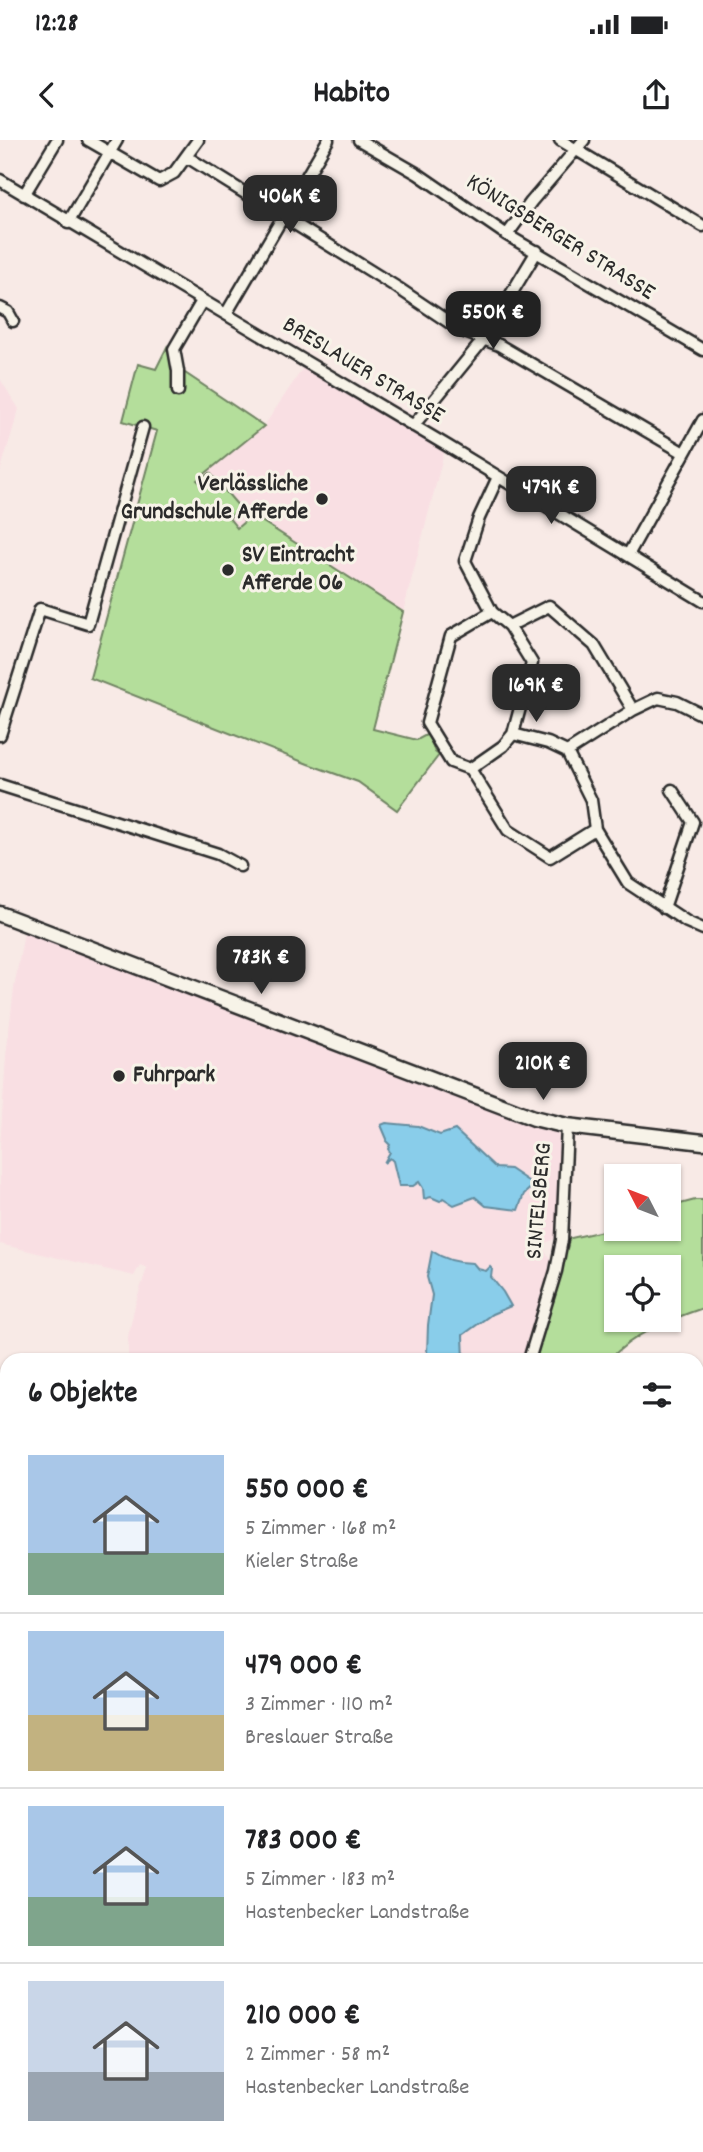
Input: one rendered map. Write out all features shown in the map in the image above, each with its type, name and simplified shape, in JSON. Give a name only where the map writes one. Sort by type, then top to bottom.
[{"type":"main road","points":[[0,914],[499,1105],[567,1126],[703,1142]]},
{"type":"street","points":[[24,195],[57,140]]},
{"type":"street","points":[[88,140],[159,181],[174,173],[198,140]]},
{"type":"street","points":[[68,223],[117,140]]},
{"type":"street","points":[[226,314],[328,140]]},
{"type":"street","name":"KÖNIGSBERGER STRASSE","points":[[359,140],[418,174],[508,235],[703,350]]},
{"type":"street","points":[[560,140],[703,226]]},
{"type":"street","points":[[508,235],[531,202],[584,140]]},
{"type":"street","points":[[187,157],[398,288],[462,331],[499,345],[684,453]]},
{"type":"street","name":"BRESLAUER STRASSE","points":[[0,180],[703,601]]},
{"type":"street","points":[[413,426],[484,339],[537,251]]},
{"type":"street","points":[[178,391],[174,349],[202,301]]},
{"type":"street","points":[[0,308],[8,312],[13,321]]},
{"type":"street","points":[[628,555],[703,420]]},
{"type":"street","points":[[0,735],[40,609],[88,624],[143,427]]},
{"type":"street","points":[[470,769],[503,746],[513,734],[532,663],[509,626],[492,612],[465,561],[479,518],[498,477]]},
{"type":"street","points":[[509,626],[549,606],[594,645],[633,710]]},
{"type":"street","points":[[492,612],[452,636],[427,723],[451,762],[470,769],[508,830],[550,857],[596,829]]},
{"type":"street","points":[[567,752],[633,710],[658,698],[677,702],[703,715]]},
{"type":"street","points":[[513,734],[548,743],[567,752],[591,800],[596,829],[628,883],[664,908],[703,929]]},
{"type":"street","points":[[0,785],[218,854],[240,866]]},
{"type":"street","points":[[664,908],[693,822],[672,790]]},
{"type":"street","name":"SINTELSBERG","points":[[530,1353],[556,1271],[562,1240],[567,1126]]},
{"type":"shaded area","name":"Verlässliche Grundschule Afferde","points":[[307,362],[446,445],[403,612],[252,515],[237,528],[197,480],[264,426]]},
{"type":"shaded area","points":[[0,379],[19,409],[0,472]]},
{"type":"shaded area","points":[[24,933],[556,1132],[561,1140],[559,1231],[553,1240],[545,1243],[544,1251],[550,1257],[552,1266],[525,1353],[128,1353],[128,1337],[135,1305],[147,1268],[140,1265],[134,1276],[0,1244],[0,1146],[14,988]]},
{"type":"green space","name":"SV Eintracht Afferde 06","points":[[167,347],[173,373],[185,373],[264,426],[197,480],[199,482],[210,473],[240,508],[229,518],[237,528],[252,515],[403,612],[373,729],[417,740],[428,734],[435,752],[439,755],[397,810],[358,782],[90,678],[157,431],[123,421],[138,364],[156,369]]},
{"type":"green space","points":[[703,1200],[703,1308],[681,1316],[681,1255],[604,1255],[604,1332],[646,1332],[617,1353],[531,1353],[562,1240],[604,1231],[604,1241],[681,1241],[681,1204]]},
{"type":"water","points":[[386,1123],[418,1126],[440,1135],[455,1130],[496,1168],[510,1169],[531,1183],[537,1182],[524,1194],[518,1210],[486,1206],[475,1197],[454,1205],[443,1198],[440,1201],[431,1197],[424,1199],[423,1188],[419,1182],[413,1186],[399,1186],[393,1161],[390,1158],[384,1163],[390,1152],[390,1145],[381,1125]]},
{"type":"water","points":[[432,1251],[452,1260],[473,1263],[478,1269],[486,1271],[490,1267],[491,1277],[511,1306],[492,1314],[463,1335],[464,1353],[427,1353],[432,1295],[427,1277]]},
{"type":"place","name":"Verlässliche Grundschule Afferde","points":[[322,499]]},
{"type":"place","name":"SV Eintracht Afferde 06","points":[[228,570]]},
{"type":"place","name":"Fuhrpark","points":[[119,1076]]}]
